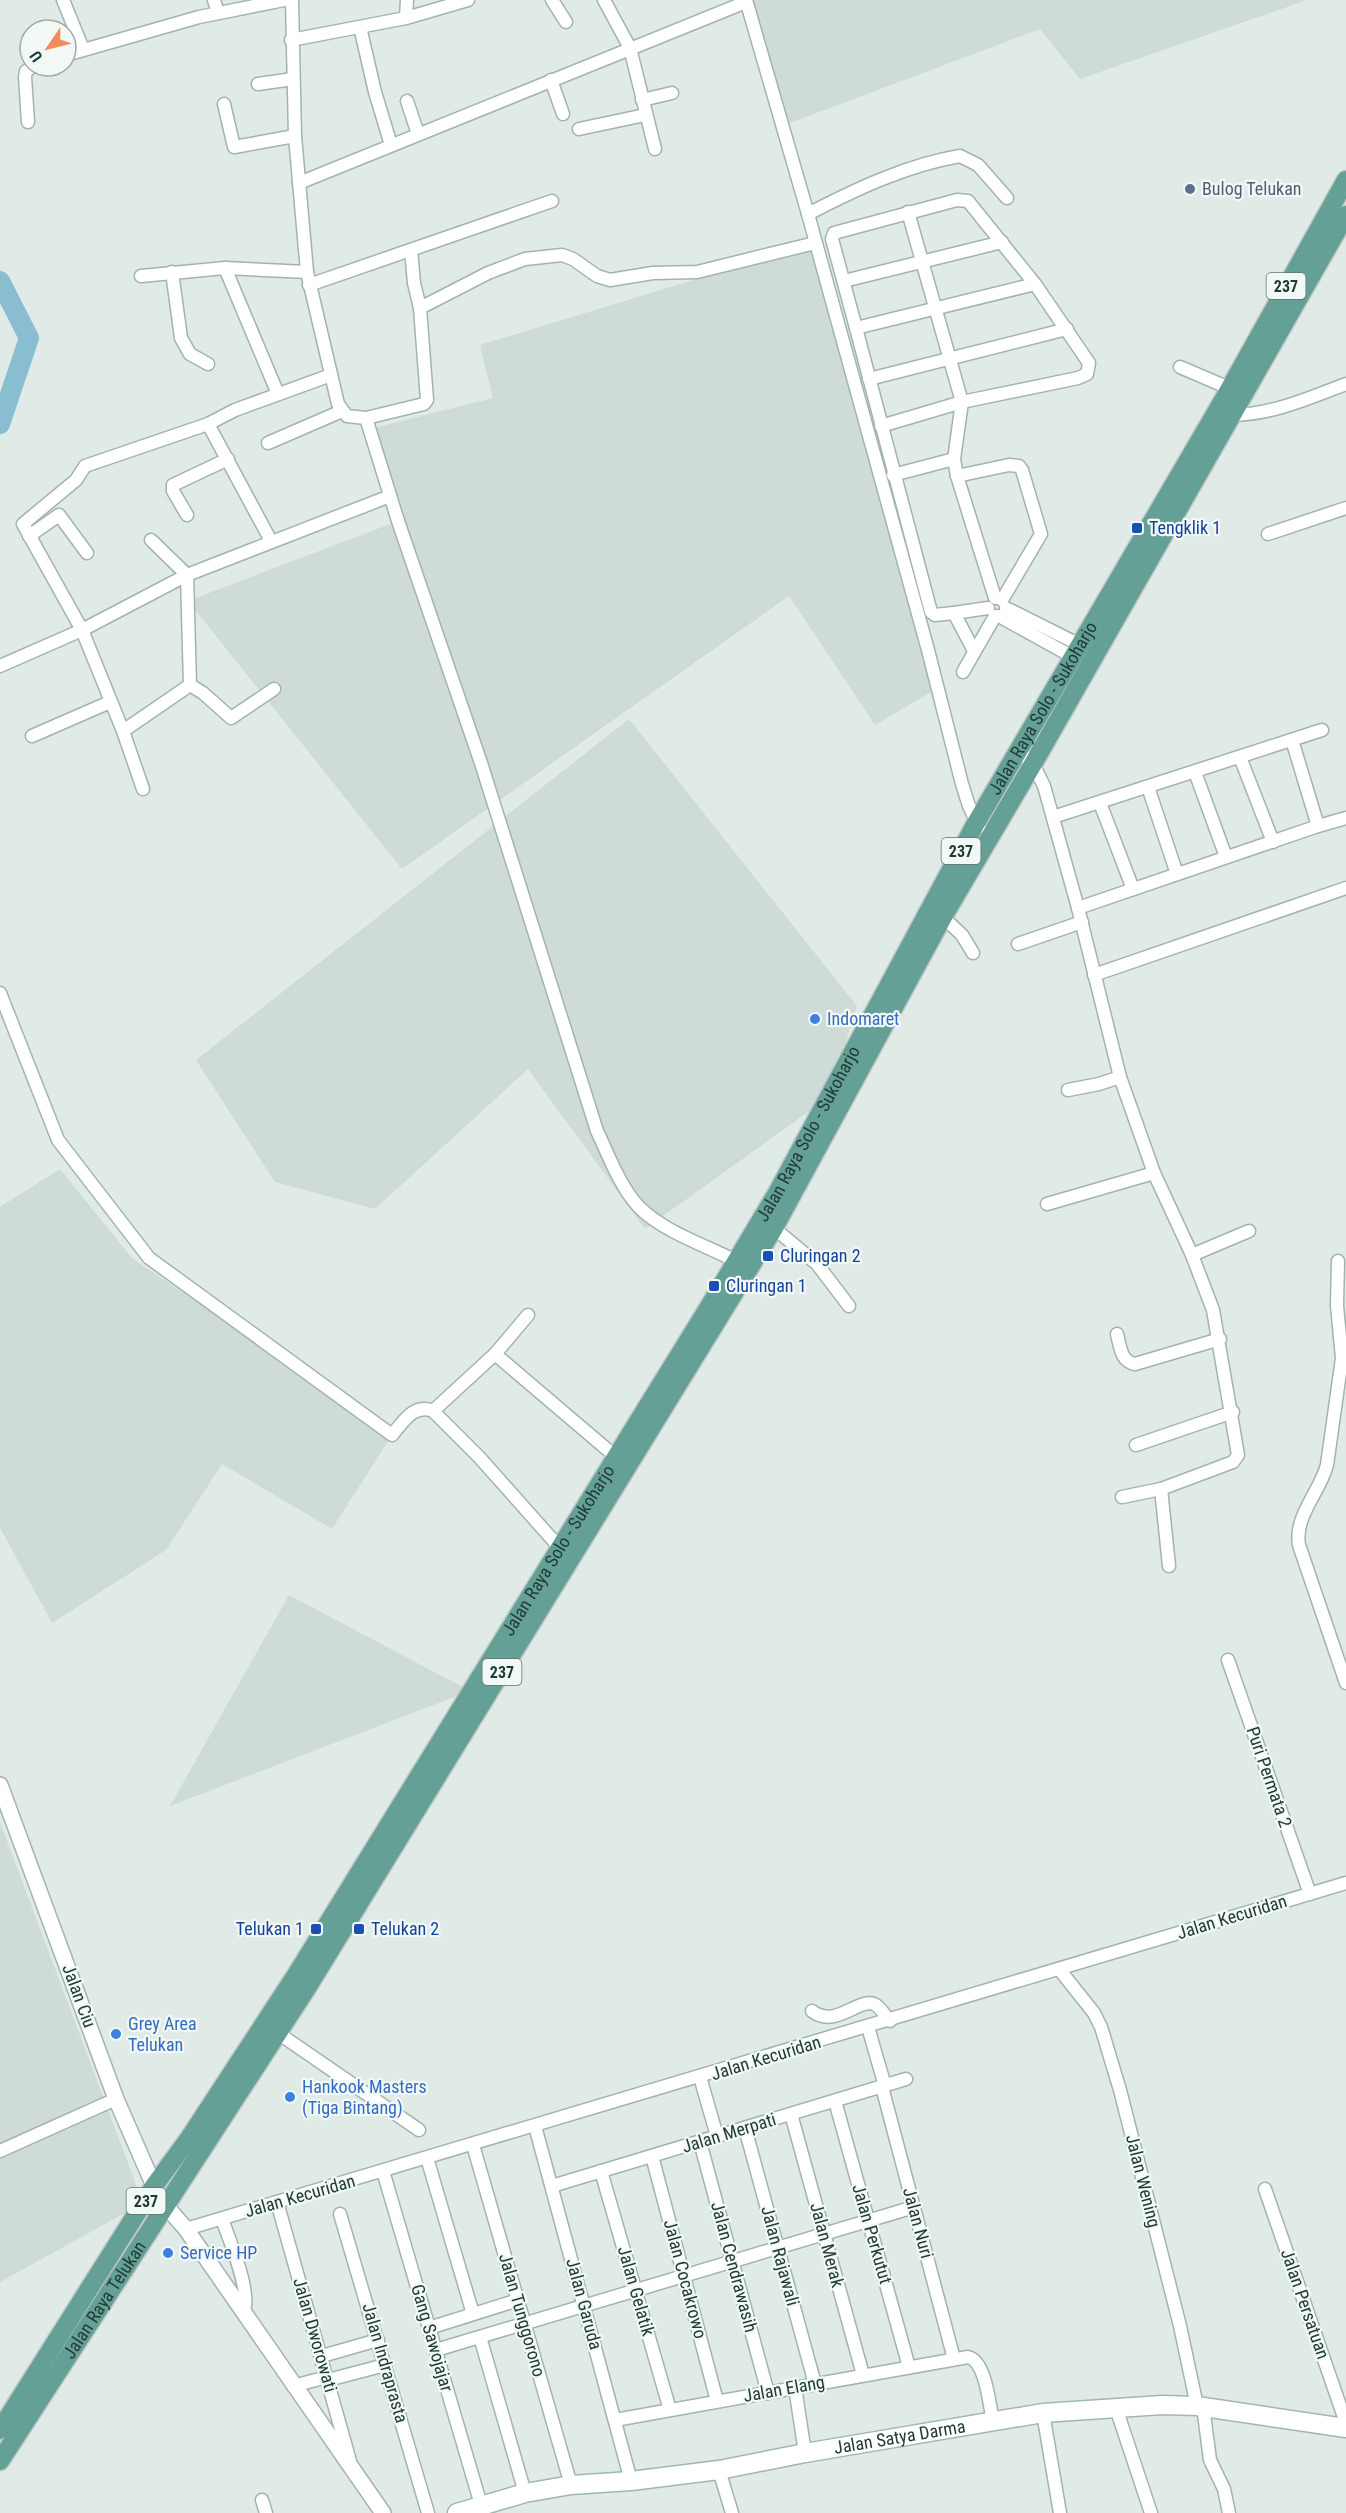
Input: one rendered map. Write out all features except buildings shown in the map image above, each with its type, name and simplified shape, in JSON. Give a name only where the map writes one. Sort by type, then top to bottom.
[{"type":"main road","name":"Jalan Raya Solo - Sukoharjo","points":[[1287,303],[1346,180]]},
{"type":"main road","name":"Jalan Raya Solo - Sukoharjo","points":[[301,1982],[713,1314],[774,1228],[943,918],[1033,764],[1231,400],[1287,303],[1346,215]]},
{"type":"main road","name":"Jalan Raya Solo - Sukoharjo","points":[[713,1314],[736,1261],[777,1193],[976,824],[1077,651],[1231,400]]},
{"type":"main road","name":"Jalan Raya Solo - Sukoharjo","points":[[345,1910],[616,1457],[691,1351]]},
{"type":"main road","name":"Jalan Raya Telukan","points":[[0,2461],[278,2033],[301,1982]]},
{"type":"main road","name":"Jalan Raya Telukan","points":[[0,2430],[154,2186],[301,1982]]},
{"type":"main road","name":"Jalan Satya Darma","points":[[457,2513],[525,2493],[719,2470],[805,2452],[1043,2413],[1162,2405],[1200,2406],[1344,2424]]},
{"type":"street","points":[[63,0],[83,49]]},
{"type":"street","points":[[214,0],[218,13]]},
{"type":"street","points":[[78,51],[218,13],[284,0]]},
{"type":"street","points":[[292,0],[291,40],[295,136],[308,279],[342,411],[352,418],[366,418],[423,405],[427,402],[420,308],[411,250]]},
{"type":"street","points":[[406,18],[407,0]]},
{"type":"street","points":[[291,40],[406,18],[468,0]]},
{"type":"street","points":[[552,0],[566,22]]},
{"type":"street","points":[[604,0],[630,48],[655,149]]},
{"type":"street","points":[[298,183],[746,1],[808,214],[928,650],[962,784],[976,824],[988,838]]},
{"type":"street","points":[[360,27],[375,92],[391,145]]},
{"type":"street","points":[[25,78],[28,123]]},
{"type":"street","points":[[258,84],[293,80]]},
{"type":"street","points":[[551,80],[563,114]]},
{"type":"street","points":[[642,100],[672,93]]},
{"type":"street","points":[[407,101],[418,134]]},
{"type":"street","points":[[224,104],[234,147],[295,136]]},
{"type":"street","points":[[579,129],[645,116]]},
{"type":"street","points":[[808,214],[865,185],[927,164],[960,156],[978,165],[1006,198]]},
{"type":"street","points":[[881,426],[962,402],[1078,378],[1087,374],[1089,363],[1067,329],[1002,242],[970,202],[965,200],[908,212],[834,233],[832,239],[893,476],[931,612],[935,615],[997,608],[1077,651]]},
{"type":"street","points":[[141,276],[225,268],[308,279],[411,250],[552,201]]},
{"type":"street","points":[[908,212],[962,402],[954,459],[957,476],[997,608]]},
{"type":"street","points":[[844,282],[1002,242]]},
{"type":"street","points":[[420,308],[488,273],[525,259],[562,255],[573,259],[597,276],[610,280],[653,273],[692,273],[815,243]]},
{"type":"street","points":[[225,268],[278,394]]},
{"type":"street","points":[[172,272],[181,338],[190,354],[208,364]]},
{"type":"street","points":[[856,328],[1035,284]]},
{"type":"street","points":[[869,378],[1067,329]]},
{"type":"street","points":[[1180,367],[1231,400],[1264,412],[1346,384]]},
{"type":"street","points":[[143,789],[123,731],[82,630],[23,524],[76,480],[85,466],[208,424],[235,410],[331,375]]},
{"type":"street","points":[[268,443],[342,411]]},
{"type":"street","points":[[366,418],[390,496],[482,763],[591,1111],[612,1163],[631,1198],[640,1209],[659,1223],[736,1261]]},
{"type":"street","points":[[208,424],[271,541]]},
{"type":"street","points":[[187,515],[173,491],[173,484],[228,459]]},
{"type":"street","points":[[893,476],[954,459]]},
{"type":"street","points":[[957,476],[1009,465],[1019,466],[1041,534],[997,608],[963,672]]},
{"type":"street","points":[[0,666],[82,630],[187,575],[390,496]]},
{"type":"street","points":[[1268,534],[1346,508]]},
{"type":"street","points":[[29,536],[59,515],[87,553]]},
{"type":"street","points":[[151,540],[187,575],[190,685]]},
{"type":"street","points":[[954,613],[974,651]]},
{"type":"street","points":[[190,685],[203,693],[231,718],[274,689]]},
{"type":"street","points":[[123,731],[190,685]]},
{"type":"street","points":[[32,736],[110,702]]},
{"type":"street","points":[[1053,817],[1322,730]]},
{"type":"street","points":[[1292,740],[1318,826]]},
{"type":"street","points":[[1019,751],[1033,764],[1044,786],[1082,922],[1120,1077],[1154,1173],[1192,1255],[1214,1310],[1233,1412],[1238,1455],[1233,1462],[1161,1490],[1122,1497]]},
{"type":"street","points":[[1240,757],[1273,842]]},
{"type":"street","points":[[1195,772],[1226,857]]},
{"type":"street","points":[[1148,787],[1177,874]]},
{"type":"street","points":[[1100,803],[1133,889]]},
{"type":"street","points":[[1078,908],[1346,818]]},
{"type":"street","points":[[1094,975],[1346,888]]},
{"type":"street","points":[[943,918],[962,935],[973,953]]},
{"type":"street","points":[[1018,944],[1082,922]]},
{"type":"street","points":[[0,993],[58,1140],[72,1161],[93,1183],[141,1251],[392,1435],[415,1411],[425,1408],[433,1411],[479,1456],[560,1548]]},
{"type":"street","points":[[1068,1090],[1120,1077]]},
{"type":"street","points":[[1047,1204],[1154,1173]]},
{"type":"street","points":[[774,1228],[817,1264],[849,1306]]},
{"type":"street","points":[[1192,1255],[1249,1231]]},
{"type":"street","points":[[1338,1261],[1337,1306],[1342,1358],[1327,1465],[1297,1532],[1299,1545],[1346,1683]]},
{"type":"street","points":[[433,1411],[495,1354],[528,1314]]},
{"type":"street","points":[[1117,1334],[1123,1357],[1129,1363],[1135,1364],[1220,1339]]},
{"type":"street","points":[[495,1354],[616,1457]]},
{"type":"street","points":[[1136,1444],[1233,1412]]},
{"type":"street","points":[[1161,1490],[1169,1566]]},
{"type":"street","name":"Puri Permata 2","points":[[1228,1660],[1310,1894]]},
{"type":"street","name":"Jalan Ciu","points":[[0,1785],[116,2099],[154,2186],[165,2205],[186,2229],[383,2513]]},
{"type":"street","name":"Jalan Kecuridan","points":[[186,2229],[890,2021],[1346,1883]]},
{"type":"street","name":"Jalan Wening","points":[[1059,1969],[1094,2013],[1101,2027],[1120,2090],[1180,2326],[1200,2406],[1210,2460],[1224,2489],[1229,2513]]},
{"type":"street","points":[[812,2011],[821,2016],[831,2016],[872,2003],[877,2005],[890,2021]]},
{"type":"street","name":"Jalan Nuri","points":[[868,2027],[954,2359]]},
{"type":"street","points":[[278,2033],[419,2130]]},
{"type":"street","points":[[700,2077],[717,2136]]},
{"type":"street","name":"Jalan Merpati","points":[[552,2186],[906,2079]]},
{"type":"street","points":[[0,2151],[116,2099]]},
{"type":"street","name":"Jalan Perkutut","points":[[835,2101],[909,2367]]},
{"type":"street","name":"Jalan Merak","points":[[791,2114],[863,2375]]},
{"type":"street","name":"Jalan Garuda","points":[[535,2126],[631,2481]]},
{"type":"street","name":"Jalan Rajawali","points":[[745,2128],[815,2384]]},
{"type":"street","name":"Jalan Cendrawasih","points":[[700,2142],[768,2392]]},
{"type":"street","name":"Jalan Tunggorono","points":[[473,2145],[571,2486]]},
{"type":"street","name":"Jalan Cocakrowo","points":[[652,2156],[717,2401]]},
{"type":"street","points":[[427,2158],[473,2314]]},
{"type":"street","name":"Gang Sawojajar","points":[[383,2171],[481,2505]]},
{"type":"street","name":"Jalan Gelatik","points":[[601,2171],[670,2410]]},
{"type":"street","name":"Jalan Persatuan","points":[[1265,2189],[1344,2424]]},
{"type":"street","name":"Jalan Dworowati","points":[[277,2202],[322,2356],[351,2467]]},
{"type":"street","points":[[436,2350],[914,2207]]},
{"type":"street","name":"Jalan Indraprasta","points":[[340,2214],[428,2513]]},
{"type":"street","points":[[222,2219],[243,2287],[246,2306],[243,2313]]},
{"type":"street","points":[[429,2328],[518,2300]]},
{"type":"street","points":[[480,2337],[525,2493]]},
{"type":"street","points":[[322,2356],[378,2340]]},
{"type":"street","points":[[954,2359],[973,2358],[979,2366],[993,2421]]},
{"type":"street","name":"Jalan Elang","points":[[615,2420],[954,2359]]},
{"type":"street","points":[[293,2386],[385,2365]]},
{"type":"street","points":[[795,2388],[805,2452]]},
{"type":"street","points":[[1116,2408],[1151,2513]]},
{"type":"street","points":[[1043,2413],[1060,2513]]},
{"type":"street","points":[[719,2470],[732,2513]]},
{"type":"street","points":[[262,2500],[266,2513]]},
{"type":"shaded area","points":[[745,0],[1307,0],[1080,79],[1040,29],[782,126]]},
{"type":"shaded area","points":[[815,243],[938,688],[875,725],[789,596],[402,869],[188,601],[398,521],[369,429],[493,398],[480,345]]},
{"type":"shaded area","points":[[629,719],[857,1006],[829,1097],[645,1229],[528,1069],[375,1209],[275,1182],[196,1060]]},
{"type":"shaded area","points":[[60,1169],[132,1258],[392,1435],[332,1529],[222,1464],[166,1550],[52,1623],[0,1528],[0,1207]]},
{"type":"shaded area","points":[[289,1595],[470,1691],[170,1806]]},
{"type":"shaded area","points":[[0,1822],[143,2203],[0,2282]]},
{"type":"waterway","points":[[0,281],[29,338],[0,424]]},
{"type":"place","name":"Bulog Telukan","points":[[1190,189]]},
{"type":"place","name":"Tengklik 1","points":[[1137,528]]},
{"type":"place","name":"Indomaret","points":[[815,1019]]},
{"type":"place","name":"Cluringan 2","points":[[768,1256]]},
{"type":"place","name":"Cluringan 1","points":[[714,1286]]},
{"type":"place","name":"Telukan 1","points":[[316,1929]]},
{"type":"place","name":"Telukan 2","points":[[359,1929]]},
{"type":"place","name":"Grey Area Telukan","points":[[116,2034]]},
{"type":"place","name":"Hankook Masters (Tiga Bintang)","points":[[290,2097]]},
{"type":"place","name":"Service HP","points":[[168,2253]]}]
